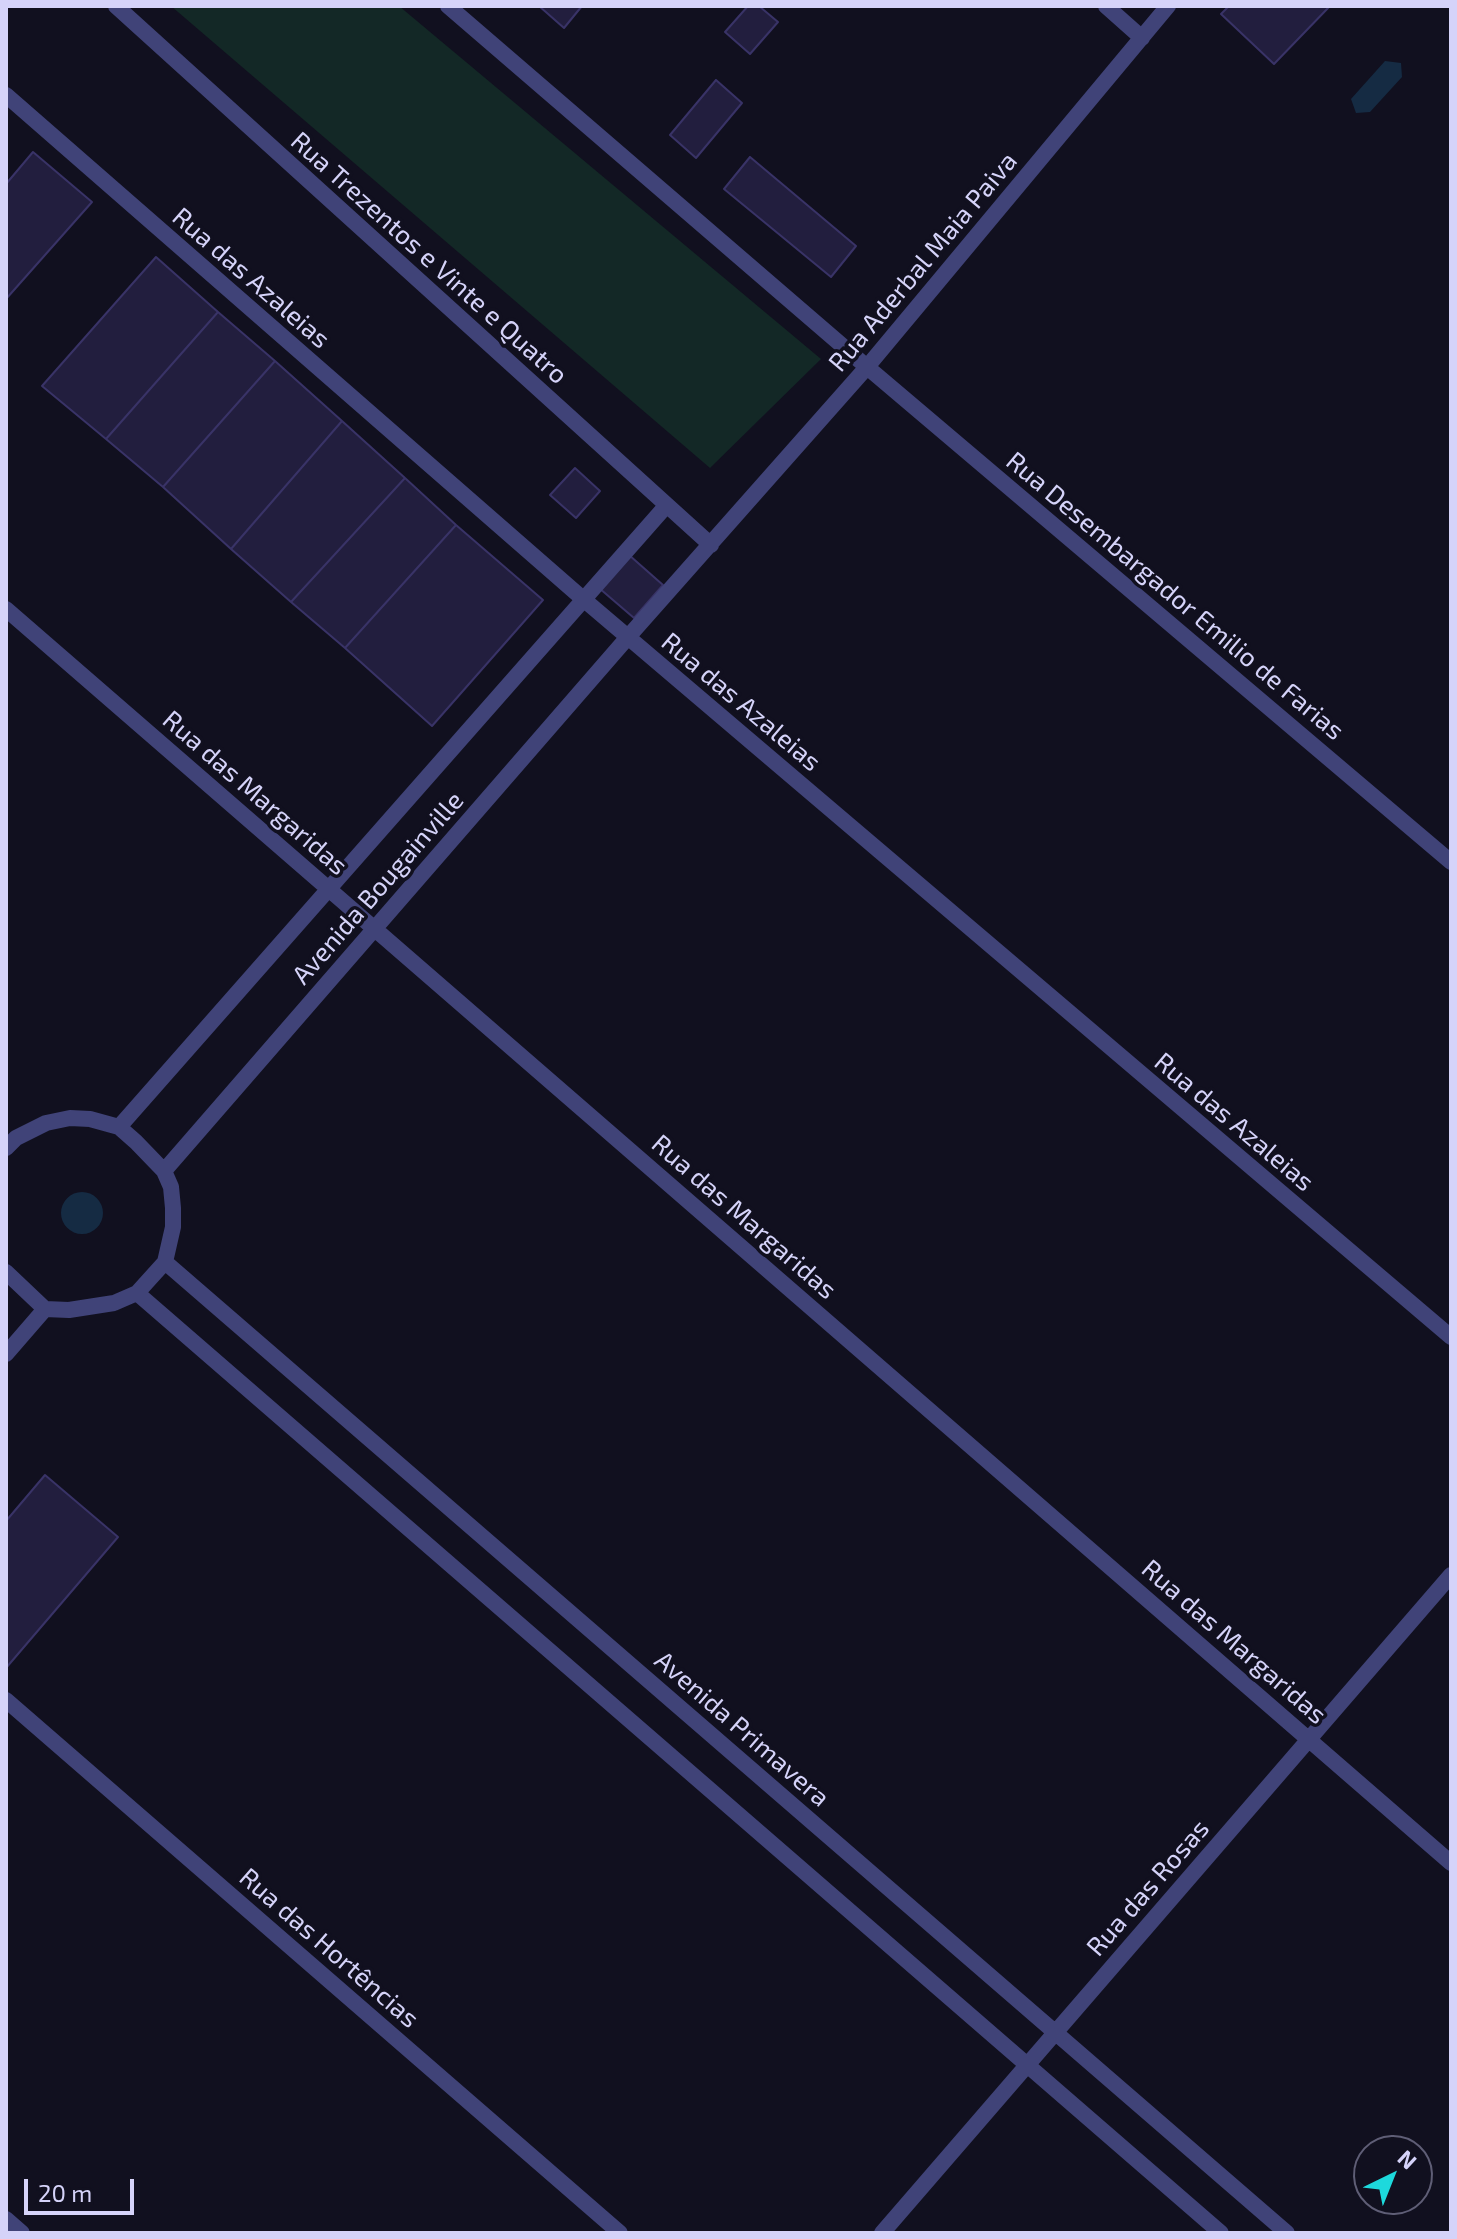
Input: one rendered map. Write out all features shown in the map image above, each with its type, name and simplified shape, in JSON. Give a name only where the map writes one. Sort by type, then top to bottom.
[{"type":"street","name":"Rua Trezentos e Vinte e Quatro","points":[[116,6],[711,545]]},
{"type":"street","name":"Rua Desembargador Emilio de Farias","points":[[448,6],[867,367],[1451,862]]},
{"type":"street","points":[[1106,6],[1142,38]]},
{"type":"street","name":"Rua Aderbal Maia Paiva","points":[[628,637],[867,367],[1168,6]]},
{"type":"street","name":"Rua das Azaleias","points":[[6,95],[582,598],[1451,1337]]},
{"type":"street","name":"Avenida Bougainville","points":[[119,1127],[666,506]]},
{"type":"street","name":"Rua das Margaridas","points":[[6,609],[1451,1863]]},
{"type":"street","name":"Avenida Bougainville","points":[[164,1171],[628,637]]},
{"type":"street","points":[[6,1272],[45,1309],[69,1310],[114,1303],[137,1293],[165,1262],[173,1227],[171,1187],[164,1171],[119,1127],[90,1119],[70,1118],[46,1123],[9,1138]]},
{"type":"street","name":"Avenida Primavera","points":[[165,1262],[1287,2233]]},
{"type":"street","points":[[137,1293],[1221,2233]]},
{"type":"street","points":[[6,1354],[45,1309]]},
{"type":"street","name":"Rua das Rosas","points":[[882,2233],[1451,1575]]},
{"type":"street","name":"Rua das Hortências","points":[[6,1700],[620,2233]]},
{"type":"street","points":[[6,2219],[22,2233]]},
{"type":"green space","points":[[171,6],[399,6],[821,359],[710,468]]},
{"type":"water","points":[[1385,61],[1401,63],[1402,77],[1370,112],[1356,113],[1351,99]]},
{"type":"water","points":[[82,1192],[97,1198],[103,1213],[97,1228],[82,1234],[67,1228],[61,1213],[67,1198]]},
{"type":"building","points":[[539,6],[582,6],[564,28]]},
{"type":"building","points":[[748,6],[759,6],[778,22],[750,54],[725,32]]},
{"type":"building","points":[[1229,6],[1330,6],[1274,64],[1221,14]]},
{"type":"building","points":[[716,80],[742,103],[696,158],[670,135]]},
{"type":"building","points":[[33,152],[92,202],[6,299],[6,184]]},
{"type":"building","points":[[750,157],[856,246],[831,277],[724,189]]},
{"type":"building","points":[[156,257],[218,312],[106,439],[42,386]]},
{"type":"building","points":[[218,312],[275,361],[163,487],[106,439]]},
{"type":"building","points":[[275,361],[342,421],[231,549],[163,487]]},
{"type":"building","points":[[342,421],[405,478],[291,602],[231,549]]},
{"type":"building","points":[[575,468],[600,491],[576,518],[550,495]]},
{"type":"building","points":[[405,478],[456,525],[345,648],[291,602]]},
{"type":"building","points":[[456,525],[543,600],[432,726],[345,648]]},
{"type":"building","points":[[629,555],[663,585],[634,618],[599,588]]},
{"type":"building","points":[[45,1475],[118,1537],[6,1668],[6,1521]]}]
